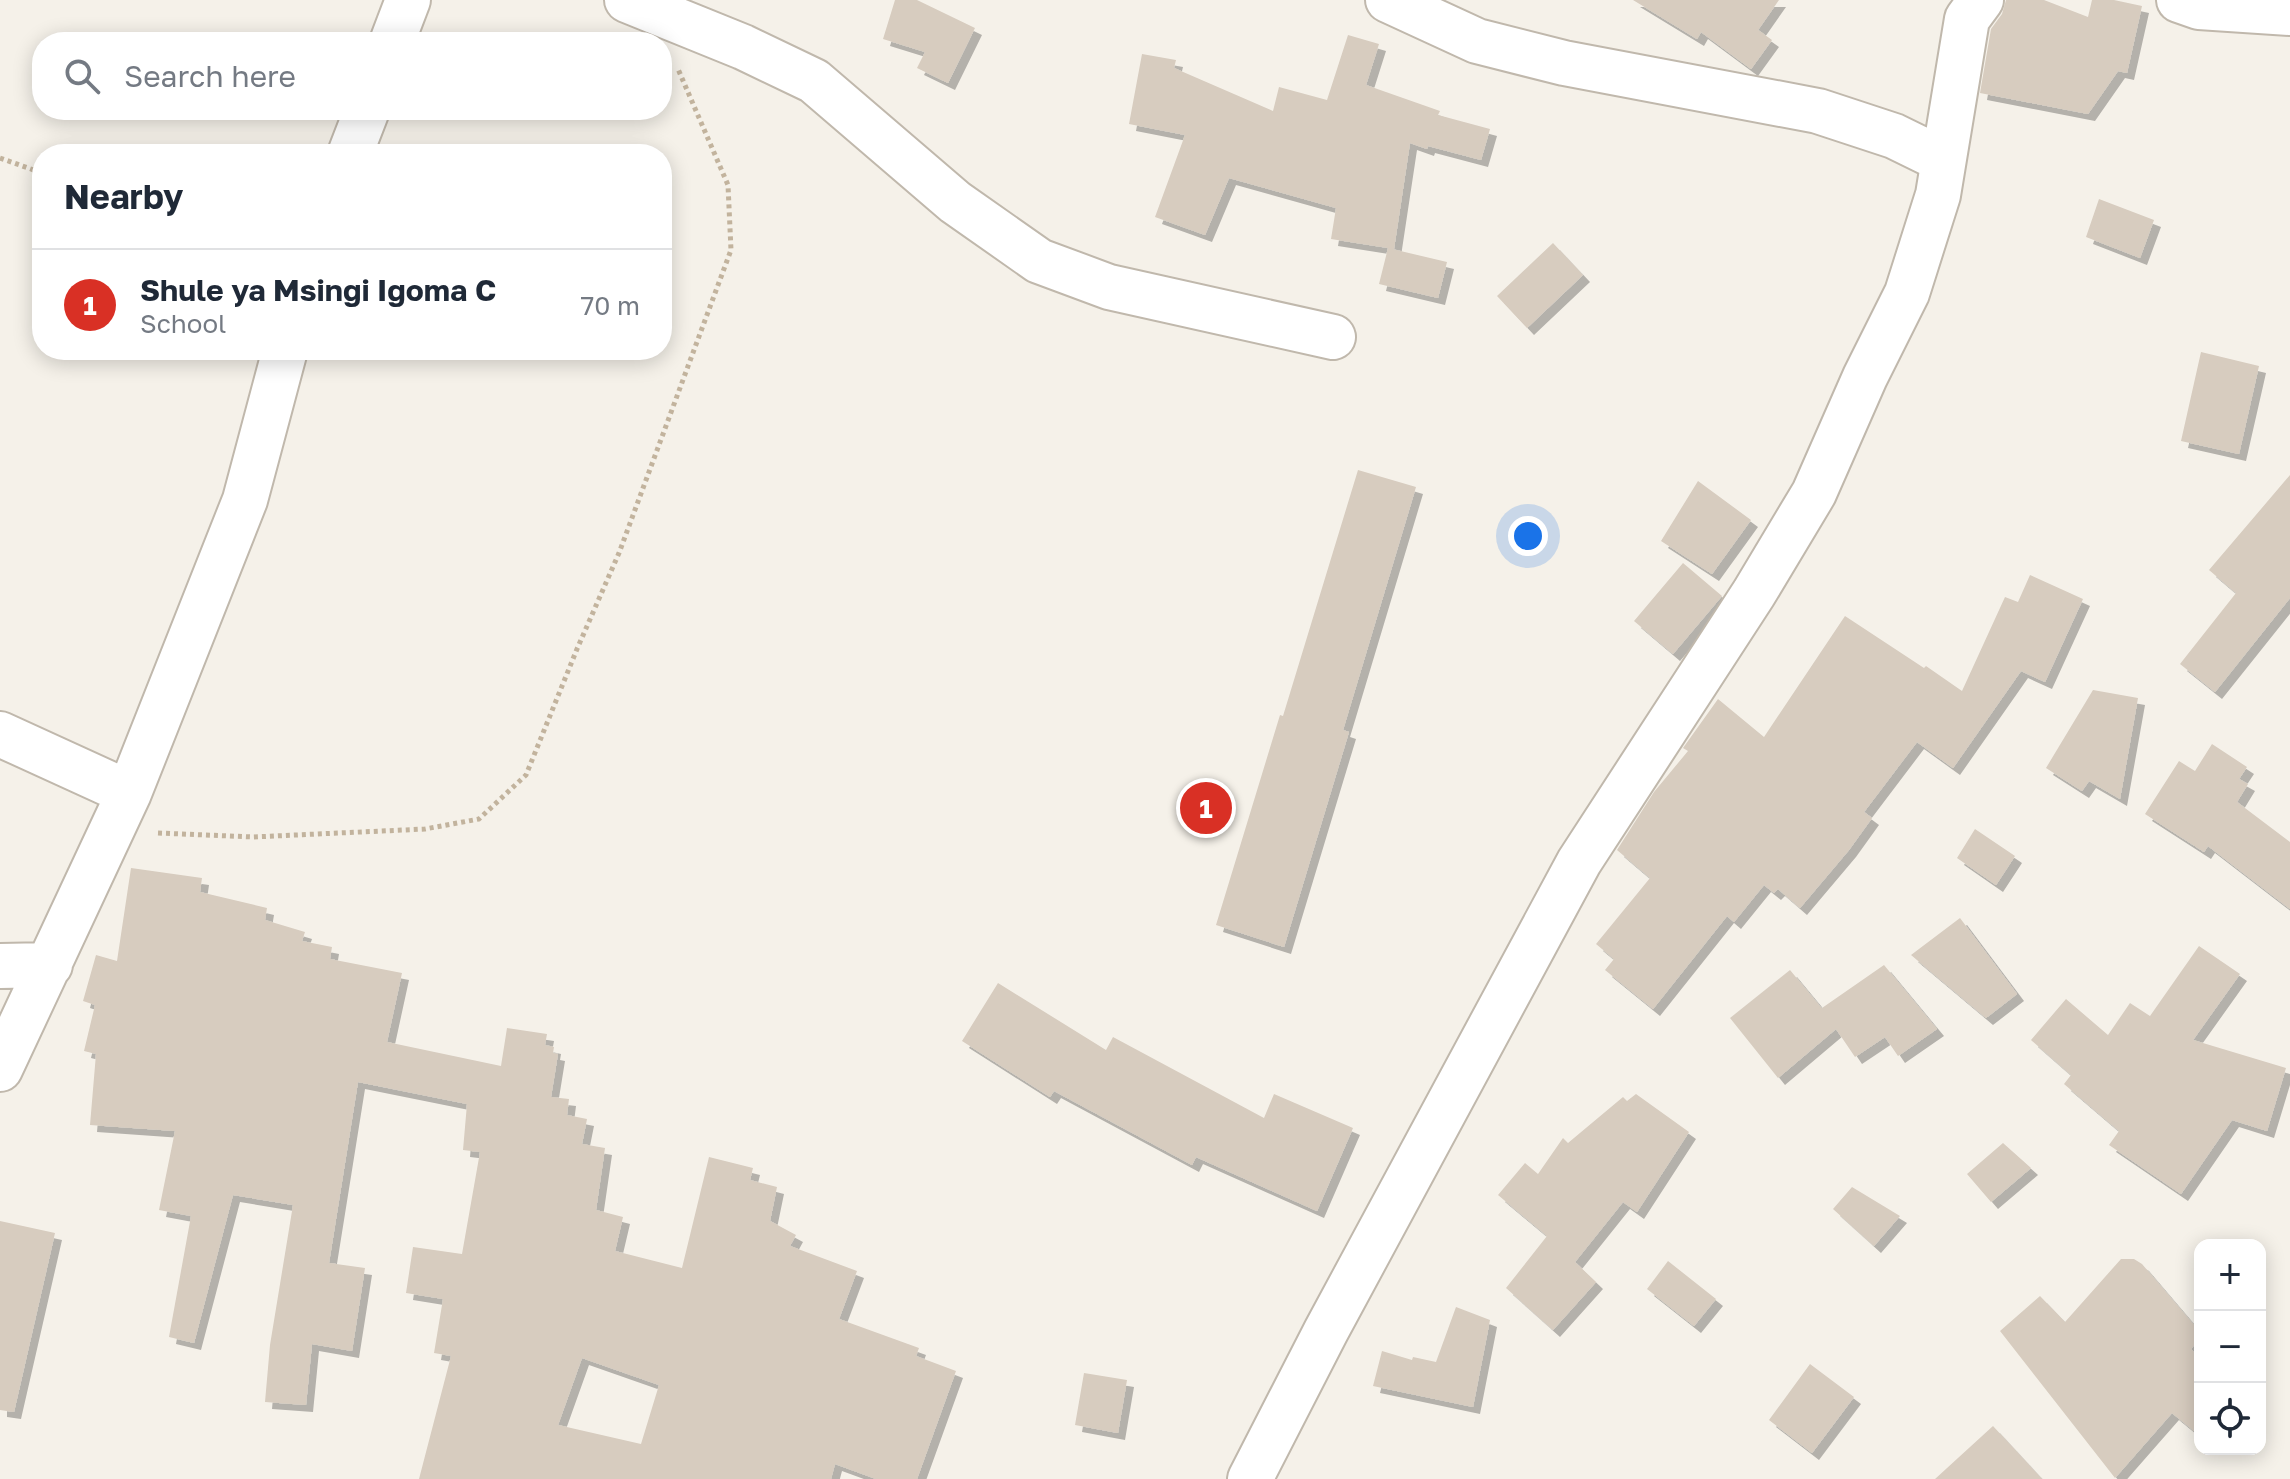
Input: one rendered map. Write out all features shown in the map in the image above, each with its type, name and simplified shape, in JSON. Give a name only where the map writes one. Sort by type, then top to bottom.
[{"type":"street","points":[[396,32],[408,0]]},
{"type":"street","points":[[1388,0],[1477,41],[1564,63],[1818,111],[1894,136],[1943,160]]},
{"type":"street","points":[[1250,1479],[1326,1331],[1579,862],[1754,593],[1814,493],[1865,377],[1907,293],[1938,195],[1967,19],[1981,0]]},
{"type":"street","points":[[2179,0],[2199,7],[2290,13]]},
{"type":"street","points":[[640,5],[743,47],[814,81],[955,202],[1039,261],[1109,287],[1333,337]]},
{"type":"street","points":[[354,144],[363,120]]},
{"type":"street","points":[[0,1069],[121,812],[245,500],[282,360]]},
{"type":"street","points":[[0,734],[121,812]]},
{"type":"street","points":[[0,966],[50,965]]},
{"type":"path","points":[[640,5],[653,32]]},
{"type":"path","points":[[121,812],[253,837],[425,829],[479,819],[526,775],[619,553],[731,250],[728,185],[672,70]]},
{"type":"path","points":[[0,158],[32,169]]},
{"type":"building","points":[[895,0],[917,0],[975,28],[948,83],[917,68],[925,52],[883,39]]},
{"type":"building","points":[[1633,0],[1779,0],[1758,30],[1772,40],[1751,69],[1701,32],[1697,39]]},
{"type":"building","points":[[2006,0],[2044,0],[2088,17],[2092,0],[2114,0],[2142,6],[2127,73],[2118,71],[2088,114],[1980,93],[1991,29],[2002,14]]},
{"type":"building","points":[[1348,35],[1379,44],[1366,85],[1440,111],[1438,115],[1490,129],[1481,160],[1410,143],[1392,249],[1447,262],[1438,298],[1379,284],[1388,248],[1331,239],[1336,208],[1229,178],[1205,235],[1155,217],[1185,135],[1129,124],[1142,54],[1176,60],[1174,68],[1273,111],[1279,87],[1327,100]]},
{"type":"building","points":[[2099,199],[2154,220],[2140,258],[2086,237]]},
{"type":"building","points":[[1553,243],[1583,275],[1527,328],[1497,296]]},
{"type":"building","points":[[2201,352],[2259,366],[2239,454],[2181,441]]},
{"type":"building","points":[[1358,470],[1416,487],[1343,730],[1349,732],[1284,947],[1216,925]]},
{"type":"building","points":[[2290,475],[2290,598],[2215,692],[2180,664],[2236,593],[2209,570]]},
{"type":"building","points":[[1698,481],[1751,520],[1712,574],[1661,541]]},
{"type":"building","points":[[1683,563],[1722,596],[1673,654],[1634,621]]},
{"type":"building","points":[[2030,575],[2083,599],[2045,682],[2021,671],[1953,768],[1917,742],[1864,812],[1872,818],[1800,908],[1778,889],[1774,893],[1764,885],[1734,922],[1727,916],[1653,1009],[1605,970],[1614,959],[1596,944],[1650,878],[1617,850],[1654,792],[1688,751],[1683,748],[1718,699],[1764,737],[1845,616],[1962,691],[2005,597],[2018,602]]},
{"type":"building","points":[[2093,690],[2138,698],[2120,799],[2089,781],[2082,791],[2046,768]]},
{"type":"building","points":[[2212,744],[2247,767],[2239,779],[2248,784],[2237,802],[2290,842],[2290,909],[2208,846],[2204,852],[2145,814],[2179,761],[2195,771]]},
{"type":"building","points":[[1975,829],[2015,856],[1996,885],[1957,858]]},
{"type":"building","points":[[131,868],[202,878],[200,892],[267,908],[265,920],[305,932],[302,941],[332,947],[330,959],[402,973],[387,1042],[501,1066],[507,1028],[547,1034],[545,1045],[554,1047],[553,1053],[558,1054],[551,1097],[569,1099],[567,1115],[587,1119],[582,1144],[605,1148],[596,1210],[623,1217],[615,1251],[682,1268],[709,1157],[753,1168],[750,1180],[777,1187],[770,1221],[796,1235],[790,1246],[857,1271],[839,1319],[919,1348],[916,1356],[956,1371],[917,1479],[876,1479],[835,1464],[831,1479],[419,1479],[451,1356],[434,1353],[443,1299],[406,1293],[413,1247],[462,1254],[480,1152],[463,1150],[467,1104],[358,1082],[329,1263],[365,1268],[352,1351],[312,1344],[306,1405],[265,1402],[270,1345],[293,1205],[233,1195],[194,1343],[169,1337],[191,1216],[159,1210],[175,1131],[90,1125],[96,1054],[84,1051],[95,1005],[83,1001],[96,955],[117,961]],"holes":[[[582,1358],[659,1385],[641,1444],[558,1425]]]},
{"type":"building","points":[[1960,918],[2017,994],[1986,1018],[1911,955]]},
{"type":"building","points":[[2199,946],[2240,974],[2193,1040],[2286,1068],[2267,1131],[2232,1120],[2181,1194],[2109,1145],[2119,1131],[2064,1084],[2071,1075],[2031,1040],[2066,999],[2108,1035],[2130,1003],[2150,1016]]},
{"type":"building","points":[[1884,965],[1937,1029],[1898,1056],[1885,1037],[1855,1057],[1836,1029],[1778,1078],[1730,1018],[1790,970],[1824,1011],[1822,1008]]},
{"type":"building","points":[[998,983],[1106,1050],[1113,1037],[1264,1118],[1274,1094],[1353,1128],[1317,1211],[1196,1157],[1192,1165],[1054,1091],[1050,1097],[962,1041]]},
{"type":"building","points":[[1636,1094],[1689,1132],[1637,1212],[1623,1202],[1575,1262],[1596,1282],[1553,1330],[1506,1288],[1547,1236],[1498,1195],[1525,1163],[1538,1174],[1563,1138],[1568,1143],[1623,1097],[1627,1101]]},
{"type":"building","points":[[2003,1143],[2031,1168],[1991,1202],[1967,1174]]},
{"type":"building","points":[[1852,1187],[1900,1216],[1874,1246],[1833,1209]]},
{"type":"building","points":[[0,1221],[55,1233],[14,1412],[0,1410]]},
{"type":"building","points":[[2121,1259],[2134,1259],[2142,1264],[2194,1325],[2194,1345],[2191,1349],[2194,1352],[2194,1431],[2172,1413],[2115,1478],[2000,1331],[2040,1296],[2065,1322]]},
{"type":"building","points":[[1668,1261],[1716,1299],[1694,1326],[1647,1289]]},
{"type":"building","points":[[1456,1307],[1490,1320],[1473,1407],[1373,1386],[1382,1351],[1412,1360],[1413,1357],[1436,1362]]},
{"type":"building","points":[[1810,1364],[1854,1397],[1812,1453],[1769,1420]]},
{"type":"building","points":[[1084,1373],[1127,1380],[1118,1433],[1075,1425]]},
{"type":"building","points":[[1993,1426],[2042,1479],[1935,1479]]},
{"type":"place","name":"Shule ya Msingi Igoma C","points":[[1206,808]]}]
